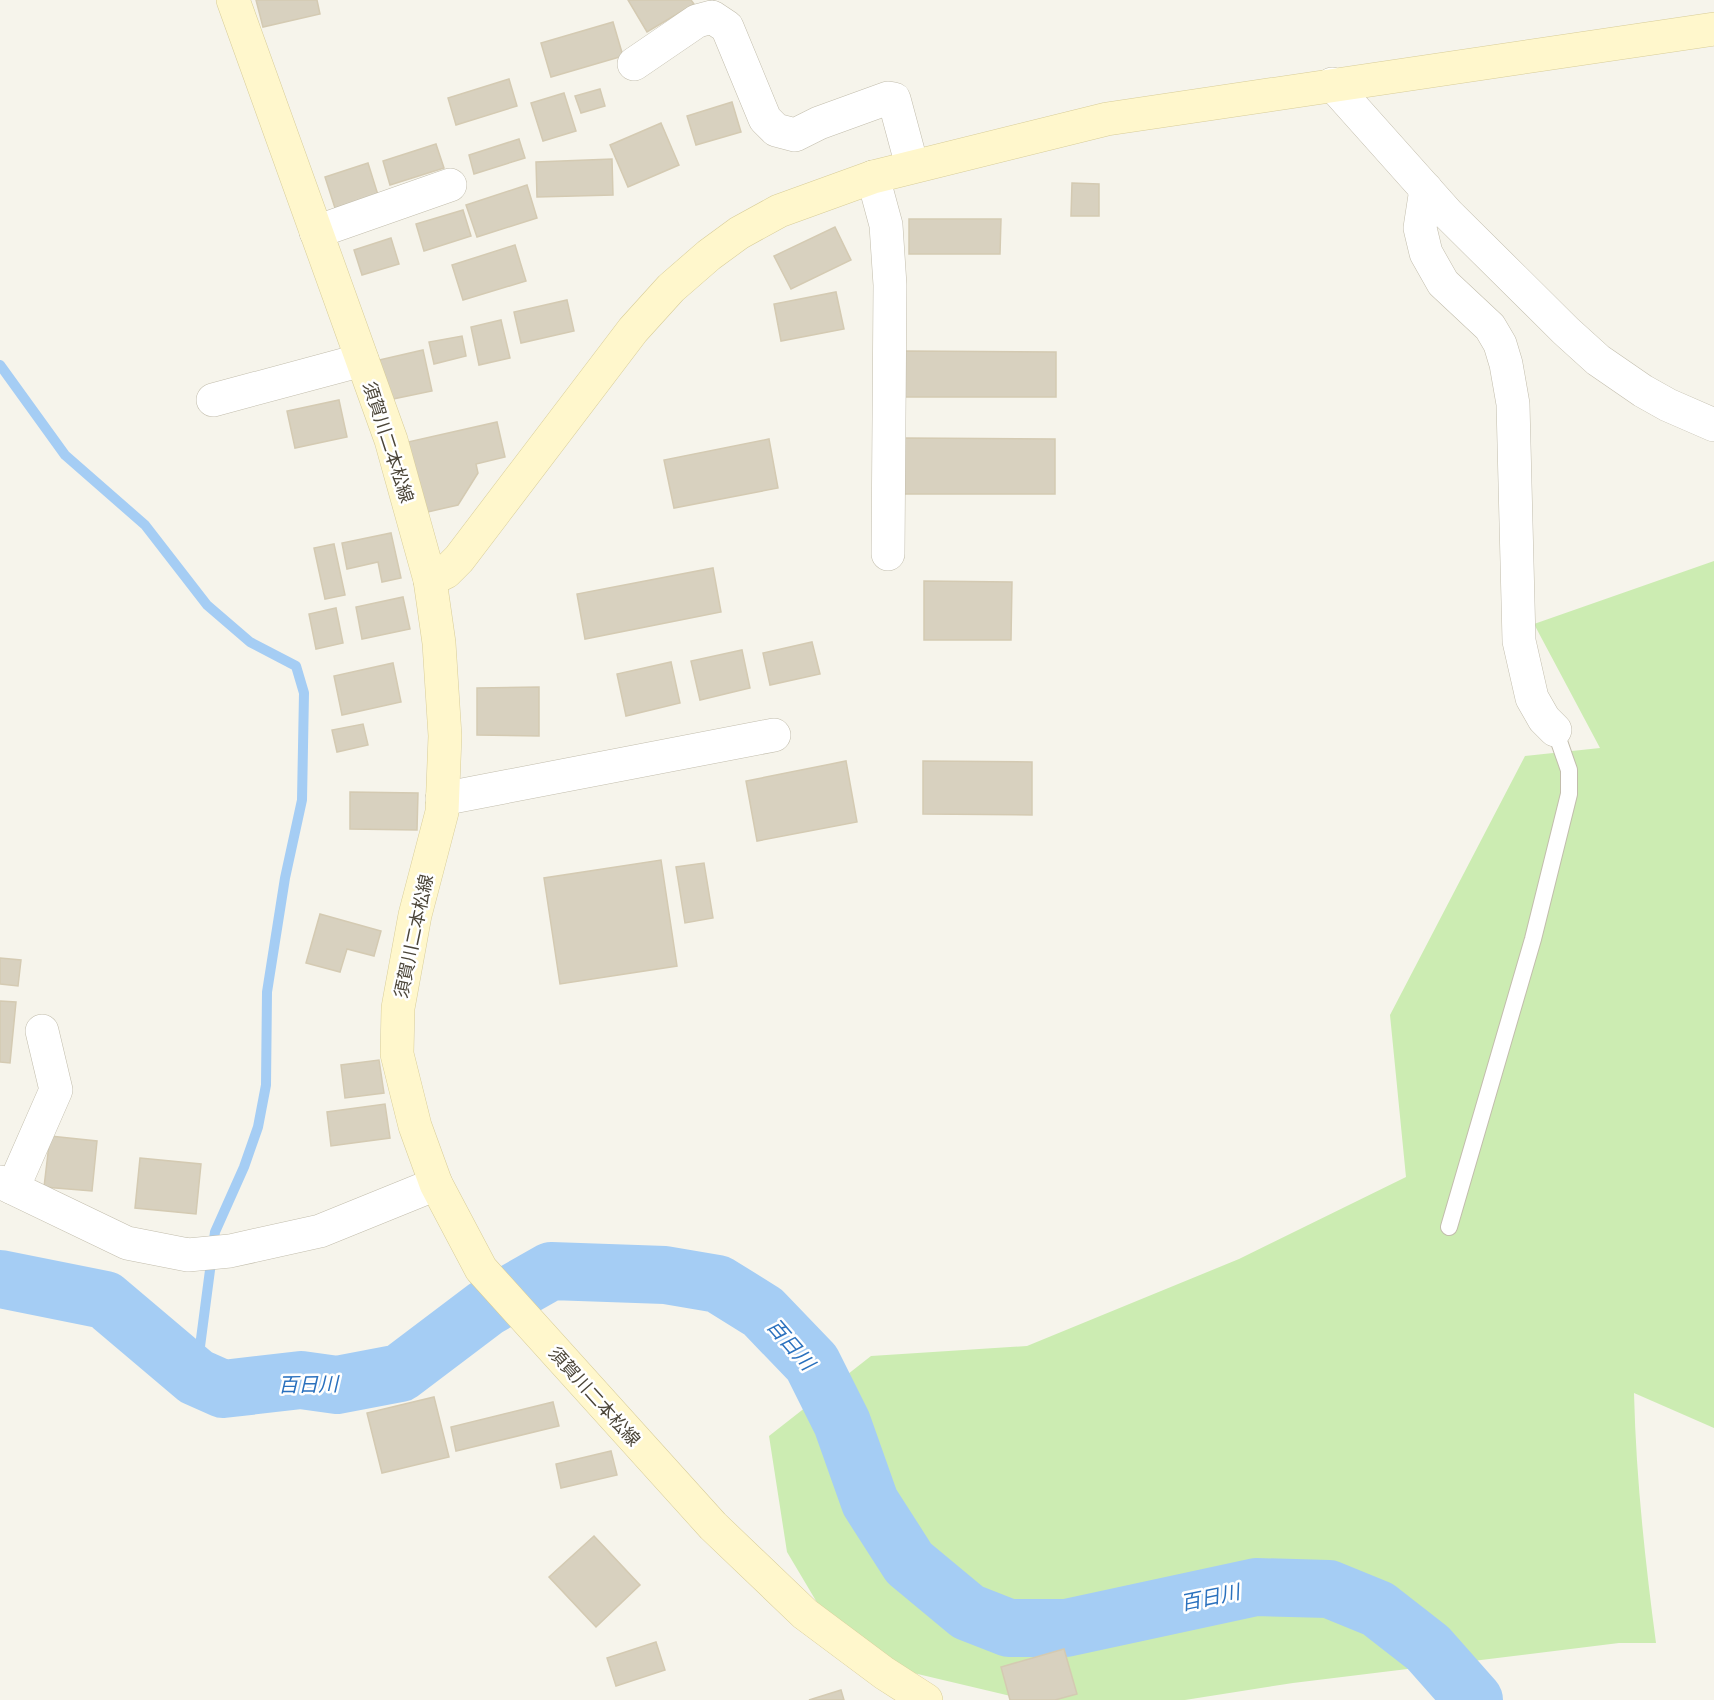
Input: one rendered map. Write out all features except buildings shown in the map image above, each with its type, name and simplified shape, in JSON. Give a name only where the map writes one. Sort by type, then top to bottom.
[{"type":"main road","name":"須賀川二本松線","points":[[233,0],[391,440],[430,580],[439,643],[445,736],[442,812],[415,915],[398,1008],[397,1054],[415,1126],[436,1184],[481,1269],[713,1526],[797,1606],[876,1666],[926,1700]]},
{"type":"main road","points":[[430,580],[446,572],[459,559],[633,330],[670,288],[739,233],[779,211],[873,177],[912,166],[1107,119],[1714,29]]},
{"type":"street","points":[[634,64],[697,21],[712,17],[726,27],[765,120],[776,130],[795,135],[819,123],[888,98],[894,99],[912,166]]},
{"type":"street","points":[[1332,84],[1448,214],[1566,332],[1598,360],[1668,405],[1714,425]]},
{"type":"street","points":[[873,177],[886,225],[890,285],[888,554]]},
{"type":"street","points":[[316,232],[450,185]]},
{"type":"street","points":[[1425,189],[1420,228],[1426,253],[1443,283],[1490,327],[1500,344],[1506,364],[1513,404],[1519,641],[1532,698],[1544,719],[1555,730]]},
{"type":"street","points":[[213,400],[362,360]]},
{"type":"street","points":[[442,799],[774,735]]},
{"type":"street","points":[[42,1030],[56,1090],[6,1185],[127,1243],[188,1255],[230,1251],[320,1231],[436,1184]]},
{"type":"lane","points":[[1449,1227],[1533,939],[1569,794],[1569,770],[1555,730]]},
{"type":"green space","points":[[1714,561],[1714,1428],[1634,1393],[1642,1518],[1656,1643],[1619,1643],[1293,1683],[1185,1700],[1028,1700],[850,1658],[787,1552],[769,1436],[871,1356],[1027,1346],[1239,1259],[1406,1177],[1390,1015],[1525,756],[1600,748],[1534,624]]},
{"type":"waterway","points":[[0,365],[65,455],[145,525],[207,605],[250,642],[296,666],[304,693],[302,800],[285,878],[267,992],[266,1085],[258,1127],[244,1167],[215,1232],[196,1377]]},
{"type":"waterway","name":"百日川","points":[[0,1279],[105,1300],[196,1377],[223,1389],[301,1380],[337,1385],[400,1373],[486,1308],[551,1271],[665,1275],[718,1284],[763,1312],[812,1363],[842,1423],[870,1502],[909,1563],[968,1612],[1009,1628],[1066,1628],[1256,1587],[1329,1589],[1378,1609],[1428,1648],[1474,1700]]}]
